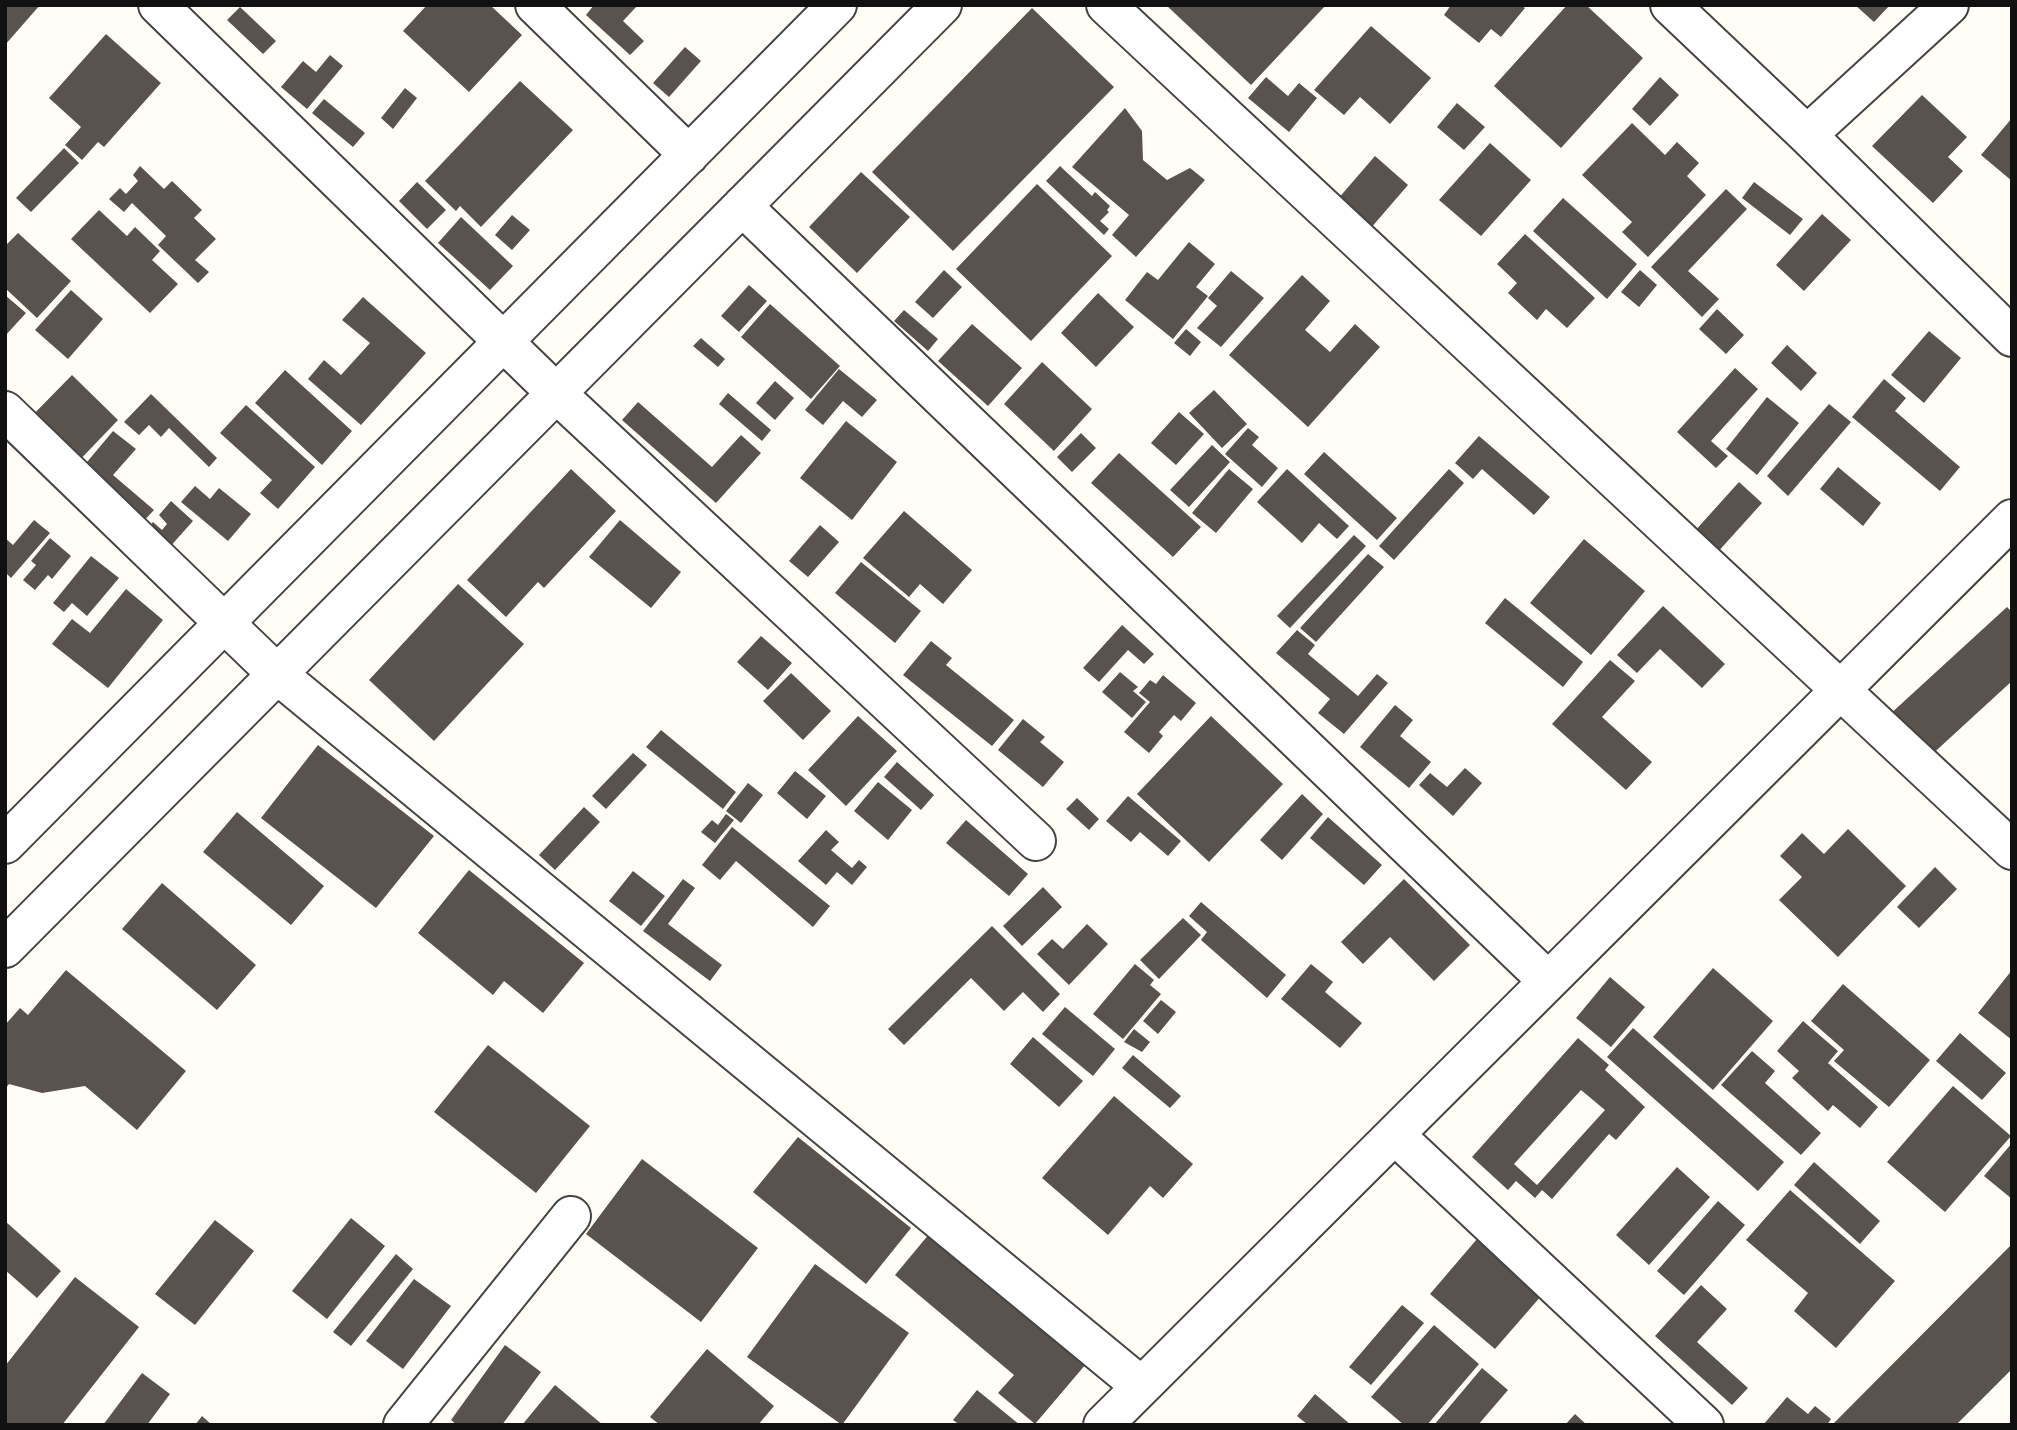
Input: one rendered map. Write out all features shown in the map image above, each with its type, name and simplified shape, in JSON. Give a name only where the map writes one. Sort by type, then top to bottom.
[{"type":"street","points":[[158,5],[556,393],[1036,841]]},
{"type":"street","points":[[535,5],[689,155]]},
{"type":"street","points":[[5,844],[837,5]]},
{"type":"street","points":[[5,948],[942,5]]},
{"type":"street","points":[[1107,5],[2012,850]]},
{"type":"street","points":[[1670,5],[1807,135],[2012,337]]},
{"type":"street","points":[[1807,135],[1949,5]]},
{"type":"street","points":[[742,206],[1548,981]]},
{"type":"street","points":[[5,411],[277,674],[1140,1386]]},
{"type":"street","points":[[1103,1425],[2012,519]]},
{"type":"street","points":[[1395,1135],[1704,1425]]},
{"type":"street","points":[[403,1425],[571,1216]]},
{"type":"building","points":[[5,5],[40,5],[5,45]]},
{"type":"building","points":[[427,5],[490,5],[522,35],[469,92],[403,31]]},
{"type":"building","points":[[594,5],[638,5],[623,21],[644,41],[630,55],[586,15]]},
{"type":"building","points":[[1166,5],[1326,5],[1251,85]]},
{"type":"building","points":[[1451,5],[1521,5],[1525,8],[1501,37],[1491,29],[1479,43],[1444,15]]},
{"type":"building","points":[[1567,5],[1586,5],[1643,58],[1561,148],[1494,86]]},
{"type":"building","points":[[1855,5],[1890,5],[1874,22]]},
{"type":"building","points":[[240,7],[276,41],[263,54],[227,20]]},
{"type":"building","points":[[1032,8],[1114,87],[953,251],[872,172]]},
{"type":"building","points":[[1371,26],[1431,78],[1390,124],[1360,97],[1344,115],[1314,90]]},
{"type":"building","points":[[106,34],[161,83],[104,147],[98,142],[82,160],[65,145],[81,127],[49,98]]},
{"type":"building","points":[[685,47],[701,61],[669,97],[653,83]]},
{"type":"building","points":[[330,55],[343,66],[307,109],[281,87],[303,61],[316,72]]},
{"type":"building","points":[[1266,77],[1288,96],[1299,83],[1317,98],[1289,132],[1248,98]]},
{"type":"building","points":[[1660,77],[1679,95],[1650,126],[1632,109]]},
{"type":"building","points":[[520,81],[573,130],[481,227],[460,206],[456,211],[425,181]]},
{"type":"building","points":[[405,88],[417,98],[393,129],[381,118]]},
{"type":"building","points":[[1922,95],[1967,137],[1948,157],[1963,171],[1933,203],[1872,146]]},
{"type":"building","points":[[324,99],[365,133],[353,147],[312,113]]},
{"type":"building","points":[[1457,103],[1485,127],[1464,150],[1437,127]]},
{"type":"building","points":[[1125,108],[1142,131],[1143,160],[1167,180],[1190,168],[1205,180],[1136,257],[1112,235],[1129,215],[1072,167]]},
{"type":"building","points":[[2012,118],[2012,181],[1981,155]]},
{"type":"building","points":[[1632,123],[1665,155],[1677,142],[1699,163],[1687,176],[1706,195],[1648,257],[1622,232],[1632,222],[1582,175]]},
{"type":"building","points":[[1490,143],[1531,180],[1481,236],[1439,200]]},
{"type":"building","points":[[64,148],[79,163],[31,212],[16,198]]},
{"type":"building","points":[[1375,156],[1408,185],[1370,229],[1337,200]]},
{"type":"building","points":[[140,166],[164,189],[172,181],[202,210],[194,218],[216,239],[195,260],[209,272],[198,283],[158,245],[166,236],[132,203],[124,212],[109,199],[120,188],[126,194],[138,181],[133,175]]},
{"type":"building","points":[[1060,166],[1092,196],[1095,192],[1110,206],[1107,210],[1109,212],[1100,221],[1109,229],[1104,235],[1046,181]]},
{"type":"building","points":[[861,172],[910,217],[857,273],[809,227]]},
{"type":"building","points":[[417,182],[446,210],[427,229],[399,201]]},
{"type":"building","points":[[1754,182],[1803,219],[1790,235],[1742,198]]},
{"type":"building","points":[[1037,184],[1112,256],[1031,341],[956,269]]},
{"type":"building","points":[[1726,189],[1747,209],[1688,271],[1719,299],[1702,317],[1651,267]]},
{"type":"building","points":[[1563,198],[1637,264],[1607,299],[1533,231]]},
{"type":"building","points":[[99,210],[127,236],[135,227],[160,251],[152,260],[178,284],[150,313],[71,239]]},
{"type":"building","points":[[1822,214],[1851,240],[1804,291],[1776,265]]},
{"type":"building","points":[[512,215],[530,230],[512,250],[495,235]]},
{"type":"building","points":[[461,217],[513,266],[490,290],[438,243]]},
{"type":"building","points":[[18,233],[71,281],[37,318],[5,288],[5,246]]},
{"type":"building","points":[[1525,234],[1595,298],[1567,328],[1546,309],[1537,320],[1508,293],[1517,283],[1497,264]]},
{"type":"building","points":[[1189,242],[1215,264],[1196,287],[1208,296],[1173,339],[1125,300],[1147,272],[1158,280]]},
{"type":"building","points":[[944,270],[962,287],[933,318],[915,302]]},
{"type":"building","points":[[1640,270],[1657,285],[1639,307],[1621,292]]},
{"type":"building","points":[[1231,271],[1264,298],[1221,347],[1197,328],[1217,306],[1208,298]]},
{"type":"building","points":[[1302,275],[1330,301],[1305,330],[1330,352],[1355,324],[1380,347],[1308,427],[1229,355]]},
{"type":"building","points":[[749,285],[767,301],[739,332],[721,316]]},
{"type":"building","points":[[71,290],[103,319],[68,359],[35,330]]},
{"type":"building","points":[[1098,293],[1134,327],[1096,367],[1061,333]]},
{"type":"building","points":[[5,295],[26,313],[5,336]]},
{"type":"building","points":[[363,297],[426,353],[361,425],[308,379],[324,360],[341,375],[370,343],[342,320]]},
{"type":"building","points":[[770,304],[840,366],[811,399],[741,337]]},
{"type":"building","points":[[1717,309],[1744,335],[1726,354],[1699,329]]},
{"type":"building","points":[[904,310],[938,339],[928,351],[894,321]]},
{"type":"building","points":[[972,324],[1022,368],[988,406],[938,361]]},
{"type":"building","points":[[1186,329],[1201,342],[1190,356],[1174,343]]},
{"type":"building","points":[[1929,331],[1961,358],[1924,403],[1891,375]]},
{"type":"building","points":[[701,338],[725,359],[718,367],[693,346]]},
{"type":"building","points":[[1787,345],[1817,373],[1801,391],[1771,363]]},
{"type":"building","points":[[1042,362],[1092,409],[1054,451],[1004,404]]},
{"type":"building","points":[[1735,368],[1758,389],[1711,441],[1728,456],[1716,468],[1677,432]]},
{"type":"building","points":[[839,369],[877,400],[862,417],[843,401],[823,425],[805,410]]},
{"type":"building","points":[[285,370],[352,431],[322,465],[255,403]]},
{"type":"building","points":[[72,375],[118,420],[73,467],[26,422]]},
{"type":"building","points":[[1884,379],[1906,398],[1895,411],[1960,467],[1940,491],[1852,417]]},
{"type":"building","points":[[775,381],[794,398],[775,420],[756,403]]},
{"type":"building","points":[[1214,390],[1247,424],[1222,448],[1189,413]]},
{"type":"building","points":[[728,393],[771,430],[762,441],[719,404]]},
{"type":"building","points":[[151,394],[217,458],[209,467],[169,428],[161,437],[149,425],[139,435],[124,422]]},
{"type":"building","points":[[1767,397],[1799,423],[1757,475],[1726,449]]},
{"type":"building","points":[[638,402],[712,467],[741,435],[761,453],[716,503],[622,420]]},
{"type":"building","points":[[1829,404],[1851,422],[1788,496],[1767,476]]},
{"type":"building","points":[[246,405],[315,467],[278,509],[260,493],[272,480],[220,433]]},
{"type":"building","points":[[1179,412],[1204,434],[1176,465],[1151,443]]},
{"type":"building","points":[[846,421],[897,462],[852,520],[800,478]]},
{"type":"building","points":[[1248,428],[1259,437],[1252,445],[1278,468],[1262,487],[1225,454]]},
{"type":"building","points":[[113,431],[136,449],[113,475],[154,510],[139,526],[77,474]]},
{"type":"building","points":[[1081,433],[1096,448],[1072,472],[1057,457]]},
{"type":"building","points":[[1479,436],[1550,497],[1534,515],[1482,469],[1473,479],[1455,463]]},
{"type":"building","points":[[1212,445],[1230,462],[1189,507],[1170,490]]},
{"type":"building","points":[[1324,452],[1397,518],[1377,540],[1304,474]]},
{"type":"building","points":[[1119,453],[1201,527],[1173,557],[1091,483]]},
{"type":"building","points":[[1838,467],[1881,503],[1863,526],[1820,489]]},
{"type":"building","points":[[571,469],[616,511],[544,588],[538,582],[506,617],[467,580]]},
{"type":"building","points":[[1229,469],[1253,489],[1216,533],[1192,513]]},
{"type":"building","points":[[1287,469],[1349,526],[1337,539],[1319,523],[1302,543],[1257,502]]},
{"type":"building","points":[[1449,469],[1464,483],[1394,560],[1379,546]]},
{"type":"building","points":[[1739,482],[1762,503],[1716,554],[1693,533]]},
{"type":"building","points":[[195,486],[210,499],[219,488],[251,514],[228,541],[181,502]]},
{"type":"building","points":[[171,501],[193,521],[168,549],[146,530],[153,522],[162,530],[167,524],[159,515]]},
{"type":"building","points":[[904,511],[972,570],[943,604],[920,584],[909,597],[863,558]]},
{"type":"building","points":[[34,520],[50,533],[11,578],[5,572],[5,538],[13,545]]},
{"type":"building","points":[[620,520],[681,572],[651,608],[589,557]]},
{"type":"building","points":[[820,525],[839,542],[808,577],[789,561]]},
{"type":"building","points":[[1354,535],[1366,546],[1290,628],[1277,616]]},
{"type":"building","points":[[50,538],[71,556],[52,579],[48,575],[35,590],[23,580],[36,565],[31,561]]},
{"type":"building","points":[[1584,539],[1645,591],[1591,655],[1530,603]]},
{"type":"building","points":[[1368,554],[1384,567],[1316,642],[1300,628]]},
{"type":"building","points":[[91,556],[119,578],[87,616],[72,603],[64,612],[53,603]]},
{"type":"building","points":[[861,562],[921,611],[895,643],[835,593]]},
{"type":"building","points":[[458,584],[524,644],[434,741],[369,680]]},
{"type":"building","points":[[126,589],[163,620],[108,688],[52,644],[72,619],[90,633]]},
{"type":"building","points":[[1505,598],[1583,662],[1563,687],[1485,623]]},
{"type":"building","points":[[1663,606],[1725,664],[1702,688],[1660,649],[1637,673],[1617,655]]},
{"type":"building","points":[[2007,607],[2012,612],[2012,681],[1927,759],[1888,716]]},
{"type":"building","points":[[1122,625],[1154,654],[1144,664],[1128,650],[1099,682],[1083,668]]},
{"type":"building","points":[[1297,630],[1315,645],[1308,654],[1358,696],[1377,674],[1388,683],[1344,734],[1318,713],[1330,699],[1276,653]]},
{"type":"building","points":[[761,636],[792,663],[768,690],[737,662]]},
{"type":"building","points":[[931,641],[952,658],[946,665],[1014,720],[992,746],[903,675]]},
{"type":"building","points":[[1610,660],[1635,681],[1602,717],[1652,762],[1626,790],[1552,724]]},
{"type":"building","points":[[1120,672],[1138,687],[1133,691],[1146,702],[1132,718],[1102,692]]},
{"type":"building","points":[[791,673],[831,711],[803,740],[763,701]]},
{"type":"building","points":[[1163,675],[1196,703],[1181,721],[1174,715],[1159,732],[1163,736],[1149,753],[1124,732],[1150,702],[1139,693],[1150,680],[1156,684]]},
{"type":"building","points":[[1395,705],[1413,720],[1400,736],[1431,762],[1409,788],[1360,747]]},
{"type":"building","points":[[858,716],[897,751],[846,806],[808,770]]},
{"type":"building","points":[[1211,716],[1283,784],[1209,862],[1137,794]]},
{"type":"building","points":[[1023,719],[1045,737],[1040,742],[1064,762],[1043,787],[998,750]]},
{"type":"building","points":[[661,730],[736,792],[723,809],[646,747]]},
{"type":"building","points":[[318,745],[434,836],[376,908],[261,818]]},
{"type":"building","points":[[633,753],[647,765],[606,809],[592,796]]},
{"type":"building","points":[[897,762],[934,795],[921,810],[884,777]]},
{"type":"building","points":[[1465,768],[1482,783],[1453,816],[1419,785],[1430,773],[1447,787]]},
{"type":"building","points":[[795,771],[826,796],[807,819],[777,793]]},
{"type":"building","points":[[878,782],[912,810],[888,840],[854,811]]},
{"type":"building","points":[[748,783],[763,795],[741,823],[726,811]]},
{"type":"building","points":[[1302,794],[1323,814],[1282,860],[1260,840]]},
{"type":"building","points":[[1128,796],[1181,841],[1168,856],[1140,832],[1131,842],[1106,821]]},
{"type":"building","points":[[1077,798],[1099,819],[1089,830],[1066,809]]},
{"type":"building","points":[[584,807],[600,822],[555,870],[539,855]]},
{"type":"building","points":[[237,812],[324,886],[291,925],[203,852]]},
{"type":"building","points":[[726,814],[734,820],[715,843],[701,832],[712,820],[718,825]]},
{"type":"building","points":[[1328,817],[1382,865],[1364,885],[1310,838]]},
{"type":"building","points":[[966,820],[1028,874],[1009,896],[946,843]]},
{"type":"building","points":[[732,827],[830,906],[813,927],[736,861],[720,880],[702,865]]},
{"type":"building","points":[[1848,829],[1906,886],[1838,957],[1779,900],[1802,877],[1780,856],[1802,833],[1824,854]]},
{"type":"building","points":[[826,830],[839,842],[831,850],[852,868],[859,860],[867,867],[852,885],[837,872],[826,885],[798,861]]},
{"type":"building","points":[[1935,867],[1957,889],[1919,928],[1897,907]]},
{"type":"building","points":[[469,870],[584,963],[543,1013],[504,981],[493,995],[418,933]]},
{"type":"building","points":[[633,871],[665,896],[641,926],[609,901]]},
{"type":"building","points":[[683,879],[695,888],[668,924],[722,965],[710,981],[643,931]]},
{"type":"building","points":[[1404,879],[1470,945],[1434,981],[1390,937],[1363,964],[1341,942]]},
{"type":"building","points":[[162,883],[256,965],[217,1010],[122,929]]},
{"type":"building","points":[[1043,887],[1062,907],[1022,946],[1003,926]]},
{"type":"building","points":[[1201,902],[1286,975],[1267,998],[1201,940],[1207,932],[1189,916]]},
{"type":"building","points":[[1183,918],[1201,935],[1159,979],[1140,960]]},
{"type":"building","points":[[1087,924],[1108,944],[1069,985],[1037,954],[1052,939],[1063,949]]},
{"type":"building","points":[[992,926],[1060,994],[1043,1012],[1023,992],[1004,1011],[971,978],[904,1045],[888,1029]]},
{"type":"building","points":[[1135,964],[1154,980],[1150,985],[1161,994],[1123,1039],[1093,1014]]},
{"type":"building","points":[[1311,964],[1333,982],[1325,992],[1362,1023],[1340,1048],[1281,999]]},
{"type":"building","points":[[1713,968],[1773,1021],[1713,1090],[1653,1037]]},
{"type":"building","points":[[66,970],[186,1071],[137,1130],[85,1086],[42,1093],[9,1084],[5,1089],[5,1025],[20,1008],[28,1015]]},
{"type":"building","points":[[2012,970],[2012,1040],[1978,1013]]},
{"type":"building","points":[[1610,977],[1645,1007],[1611,1047],[1576,1018]]},
{"type":"building","points":[[1843,984],[1930,1060],[1889,1107],[1834,1061],[1844,1050],[1811,1021]]},
{"type":"building","points":[[1161,1000],[1176,1012],[1158,1034],[1143,1021]]},
{"type":"building","points":[[1065,1007],[1115,1049],[1093,1076],[1042,1034]]},
{"type":"building","points":[[1803,1021],[1838,1051],[1828,1063],[1878,1107],[1860,1128],[1833,1105],[1828,1111],[1792,1078],[1799,1071],[1777,1051]]},
{"type":"building","points":[[1633,1028],[1784,1162],[1758,1191],[1607,1057]]},
{"type":"building","points":[[1134,1029],[1150,1042],[1142,1052],[1124,1042]]},
{"type":"building","points":[[1960,1033],[2006,1073],[1982,1100],[1936,1061]]},
{"type":"building","points":[[1033,1037],[1083,1081],[1059,1107],[1010,1064]]},
{"type":"building","points":[[1578,1038],[1609,1065],[1605,1070],[1645,1107],[1616,1140],[1609,1134],[1552,1199],[1542,1190],[1535,1198],[1516,1181],[1508,1190],[1472,1157]],"holes":[[[1581,1090],[1605,1110],[1537,1185],[1514,1164]]]},
{"type":"building","points":[[488,1045],[590,1126],[536,1193],[434,1112]]},
{"type":"building","points":[[1752,1051],[1775,1071],[1765,1083],[1821,1133],[1801,1155],[1721,1085]]},
{"type":"building","points":[[1133,1055],[1181,1096],[1170,1108],[1122,1068]]},
{"type":"building","points":[[1953,1086],[2011,1136],[1945,1212],[1887,1162]]},
{"type":"building","points":[[1114,1096],[1193,1164],[1163,1198],[1150,1186],[1108,1235],[1042,1178]]},
{"type":"building","points":[[798,1137],[911,1228],[866,1284],[753,1192]]},
{"type":"building","points":[[2012,1143],[2012,1199],[1984,1176]]},
{"type":"building","points":[[642,1159],[758,1248],[701,1322],[586,1234]]},
{"type":"building","points":[[1814,1162],[1880,1221],[1860,1244],[1794,1185]]},
{"type":"building","points":[[1677,1167],[1710,1197],[1649,1265],[1616,1235]]},
{"type":"building","points":[[1790,1190],[1895,1281],[1836,1348],[1794,1311],[1808,1293],[1746,1240]]},
{"type":"building","points":[[1718,1201],[1745,1225],[1684,1295],[1657,1271]]},
{"type":"building","points":[[351,1218],[385,1246],[327,1319],[292,1291]]},
{"type":"building","points":[[215,1220],[254,1251],[195,1325],[155,1294]]},
{"type":"building","points":[[5,1221],[61,1271],[37,1298],[5,1270]]},
{"type":"building","points":[[930,1233],[1086,1364],[1035,1424],[998,1393],[1014,1375],[895,1275]]},
{"type":"building","points":[[1477,1239],[1542,1295],[1495,1349],[1430,1294]]},
{"type":"building","points":[[2012,1244],[2012,1369],[1956,1425],[1832,1425]]},
{"type":"building","points":[[396,1254],[413,1269],[351,1346],[333,1332]]},
{"type":"building","points":[[815,1264],[909,1333],[842,1425],[747,1357]]},
{"type":"building","points":[[75,1277],[139,1327],[62,1425],[5,1425],[5,1366]]},
{"type":"building","points":[[414,1279],[451,1306],[403,1369],[366,1341]]},
{"type":"building","points":[[1701,1285],[1727,1309],[1697,1342],[1748,1388],[1732,1405],[1655,1336]]},
{"type":"building","points":[[1402,1305],[1424,1323],[1371,1385],[1349,1367]]},
{"type":"building","points":[[1434,1325],[1479,1364],[1427,1425],[1404,1425],[1371,1397]]},
{"type":"building","points":[[505,1345],[541,1372],[502,1425],[457,1425],[451,1420]]},
{"type":"building","points":[[707,1349],[774,1406],[758,1425],[660,1425],[650,1417]]},
{"type":"building","points":[[1482,1368],[1508,1390],[1478,1425],[1434,1425]]},
{"type":"building","points":[[142,1373],[170,1394],[147,1425],[103,1425]]},
{"type":"building","points":[[555,1385],[603,1425],[522,1425]]},
{"type":"building","points":[[977,1390],[1020,1425],[960,1425],[953,1420]]},
{"type":"building","points":[[1315,1394],[1351,1425],[1308,1425],[1297,1416]]},
{"type":"building","points":[[1787,1397],[1808,1414],[1815,1406],[1831,1419],[1827,1425],[1763,1425]]},
{"type":"building","points":[[1575,1414],[1587,1425],[1565,1425]]},
{"type":"building","points":[[202,1416],[212,1425],[195,1425]]}]
